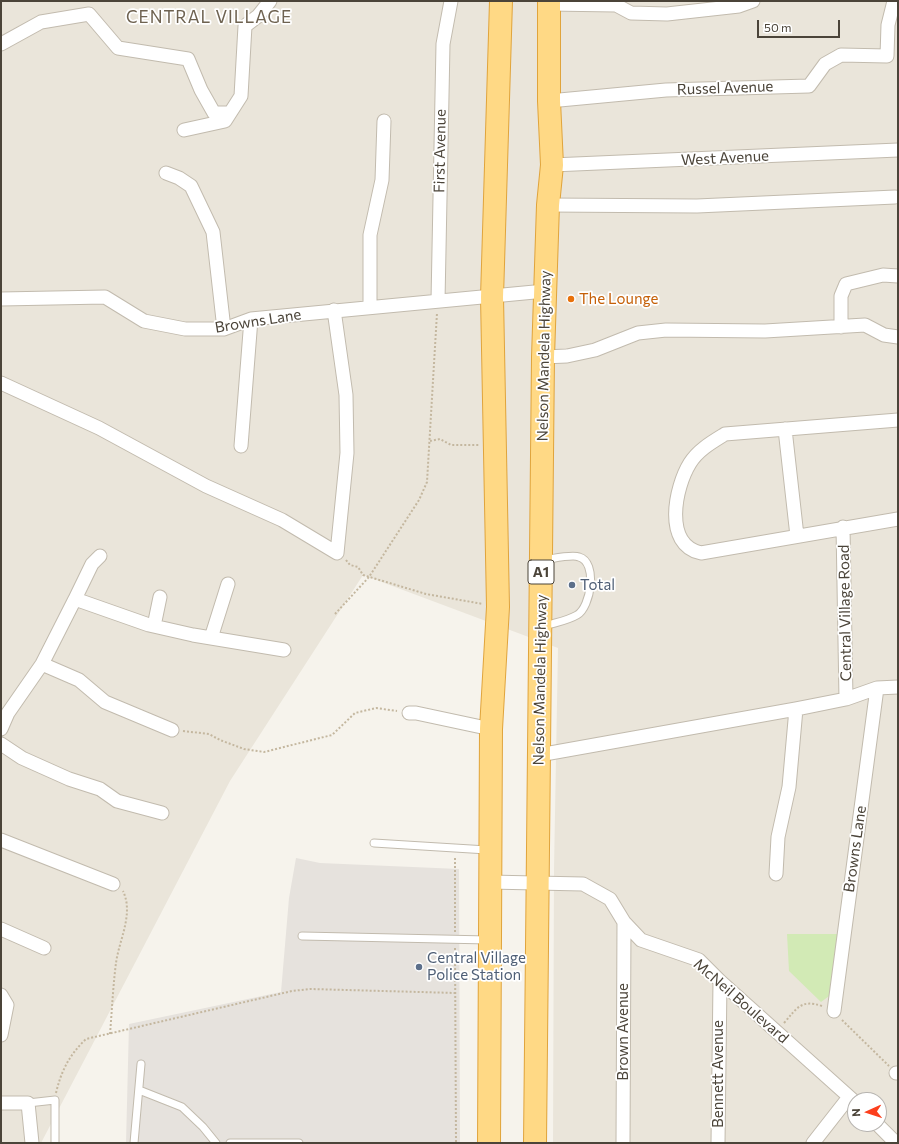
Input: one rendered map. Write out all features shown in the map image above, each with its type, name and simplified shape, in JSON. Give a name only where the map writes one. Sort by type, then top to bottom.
[{"type":"highway","points":[[489,1143],[489,850],[491,729],[498,607],[492,297],[501,1]]},
{"type":"highway","name":"Nelson Mandela Highway","points":[[535,1143],[543,357],[548,205],[552,165],[549,101],[549,3]]},
{"type":"street","points":[[184,130],[225,121],[228,113],[241,96],[246,26],[258,16],[270,1]]},
{"type":"street","name":"First Avenue","points":[[438,301],[443,44],[451,1]]},
{"type":"street","points":[[549,3],[618,3],[630,13],[667,14],[739,6],[753,1]]},
{"type":"street","name":"Russel Avenue","points":[[549,101],[666,90],[809,86],[825,64],[841,55],[887,56],[888,25],[894,1]]},
{"type":"street","points":[[1,44],[41,22],[89,14],[118,48],[188,59],[201,90],[214,113],[228,113]]},
{"type":"street","points":[[370,307],[370,235],[382,180],[384,121]]},
{"type":"street","name":"West Avenue","points":[[552,165],[898,150]]},
{"type":"street","points":[[166,173],[179,178],[191,186],[213,232],[224,329]]},
{"type":"street","points":[[548,205],[697,206],[895,196]]},
{"type":"street","points":[[841,327],[841,296],[846,284],[883,275],[898,276]]},
{"type":"street","name":"Browns Lane","points":[[1,299],[105,297],[144,321],[185,329],[224,329],[251,319],[545,291]]},
{"type":"street","points":[[1,383],[99,428],[206,486],[282,520],[337,553],[347,453],[346,395],[334,310]]},
{"type":"street","points":[[241,446],[251,319]]},
{"type":"street","points":[[543,357],[567,356],[595,350],[638,333],[673,330],[765,331],[865,325],[884,335],[898,337]]},
{"type":"street","points":[[898,420],[724,434],[703,448],[690,462],[682,478],[675,516],[678,531],[684,544],[692,551],[701,553],[843,527],[898,519]]},
{"type":"street","points":[[785,429],[797,536]]},
{"type":"street","name":"Central Village Road","points":[[843,527],[846,698]]},
{"type":"street","points":[[1,729],[5,711],[42,664],[92,564],[100,556]]},
{"type":"street","points":[[212,638],[228,584]]},
{"type":"street","points":[[154,626],[160,597]]},
{"type":"street","points":[[75,599],[154,626],[212,638],[284,650]]},
{"type":"street","points":[[42,664],[80,680],[105,702],[172,730]]},
{"type":"street","points":[[539,755],[796,709],[846,698],[877,688],[898,687]]},
{"type":"street","name":"Browns Lane","points":[[834,1011],[877,688]]},
{"type":"street","points":[[776,874],[778,837],[789,787],[796,709]]},
{"type":"street","points":[[409,713],[416,713],[491,729]]},
{"type":"street","points":[[1,744],[22,758],[69,779],[100,789],[118,801],[162,813]]},
{"type":"street","points":[[1,840],[113,884]]},
{"type":"street","name":"McNeil Boulevard","points":[[490,882],[583,884],[610,899],[624,922],[641,940],[699,960],[720,981],[847,1096]]},
{"type":"street","name":"Brown Avenue","points":[[623,1143],[624,922]]},
{"type":"street","points":[[1,929],[44,948]]},
{"type":"street","name":"Bennett Avenue","points":[[718,1143],[720,981]]},
{"type":"street","points":[[1,995],[5,999],[6,1005],[1,1035]]},
{"type":"street","points":[[1,1103],[28,1103],[32,1143]]},
{"type":"street","points":[[813,1143],[847,1106]]},
{"type":"street","points":[[885,1132],[896,1143]]},
{"type":"lane","points":[[541,560],[579,556],[586,560],[590,568],[589,600],[578,615],[541,628]]},
{"type":"lane","points":[[374,843],[489,850]]},
{"type":"lane","points":[[302,936],[455,938],[489,940]]},
{"type":"lane","points":[[134,1143],[141,1064]]},
{"type":"lane","points":[[139,1090],[182,1107],[203,1127],[216,1143]]},
{"type":"lane","points":[[28,1103],[55,1100],[55,1143]]},
{"type":"lane","points":[[230,1143],[299,1143]]},
{"type":"path","points":[[335,614],[369,577],[419,500],[427,482],[438,301]]},
{"type":"path","points":[[430,441],[440,439],[451,445],[467,446],[494,444]]},
{"type":"path","points":[[337,553],[350,565],[358,567],[363,575],[426,594],[498,607]]},
{"type":"path","points":[[172,730],[209,734],[244,749],[264,752],[332,735],[355,713],[376,708],[409,713]]},
{"type":"path","points":[[456,849],[456,1143]]},
{"type":"path","points":[[110,1034],[116,962],[124,932],[126,909],[126,897],[122,891],[113,884]]},
{"type":"path","points":[[55,1100],[60,1077],[76,1049],[86,1039],[292,991],[310,989],[456,993]]},
{"type":"path","points":[[776,1032],[799,1005],[805,1003],[816,1004],[834,1011],[897,1073]]},
{"type":"shaded area","points":[[1,1],[898,1],[898,1143],[553,1143],[554,869],[558,648],[363,575],[230,781],[41,1143],[1,1143]]},
{"type":"shaded area","points":[[296,858],[320,863],[459,869],[460,1143],[126,1143],[129,1024],[281,992],[289,898]]},
{"type":"green space","points":[[787,934],[846,934],[840,988],[821,1002],[789,971]]},
{"type":"place","name":"The Lounge","points":[[571,299]]},
{"type":"place","name":"Total","points":[[572,585]]},
{"type":"place","name":"Central Village Police Station","points":[[419,967]]},
{"type":"district","name":"CENTRAL VILLAGE","points":[[209,17]]}]
